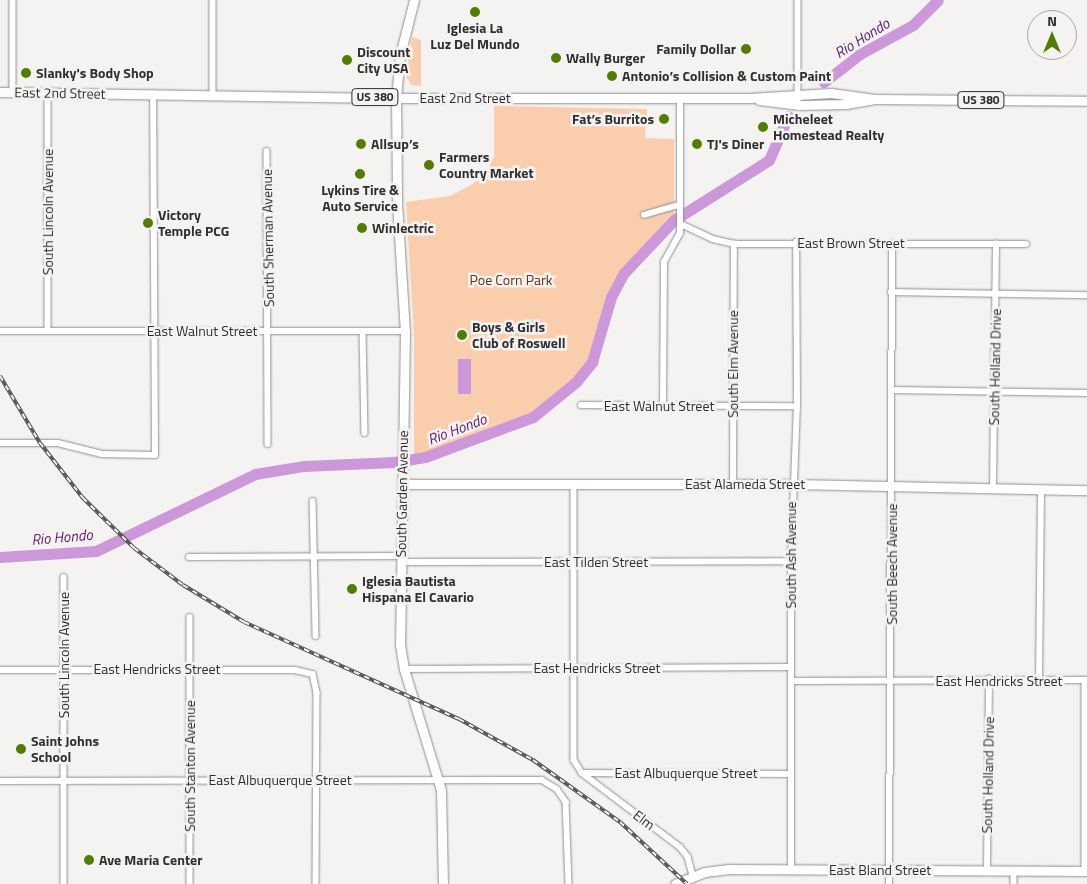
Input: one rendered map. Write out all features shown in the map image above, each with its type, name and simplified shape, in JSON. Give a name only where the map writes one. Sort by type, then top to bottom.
[{"type":"street","points":[[13,0],[13,92]]},
{"type":"street","points":[[213,0],[213,95]]},
{"type":"street","name":"South Garden Avenue","points":[[414,0],[400,55],[396,98],[398,219],[404,331],[404,484],[400,644],[404,669],[439,780],[443,811],[443,884]]},
{"type":"street","points":[[798,0],[798,105]]},
{"type":"street","name":"East 2nd Street","points":[[0,92],[396,98],[749,98],[798,92],[847,94],[875,99],[1087,101]]},
{"type":"street","name":"South Lincoln Avenue","points":[[48,93],[48,331]]},
{"type":"street","points":[[0,443],[58,443],[102,454],[155,455],[153,94]]},
{"type":"street","points":[[663,405],[664,262],[680,233],[678,208],[680,98]]},
{"type":"street","name":"East 2nd Street","points":[[749,98],[798,105],[846,104],[875,99]]},
{"type":"street","name":"South Sherman Avenue","points":[[267,151],[268,444]]},
{"type":"street","points":[[644,214],[678,208]]},
{"type":"street","name":"East Brown Street","points":[[680,223],[713,239],[734,244],[796,242],[1026,244]]},
{"type":"street","name":"South Ash Avenue","points":[[791,869],[791,562],[797,406],[796,242]]},
{"type":"street","name":"South Elm Avenue","points":[[733,484],[734,244]]},
{"type":"street","name":"South Beech Avenue","points":[[889,884],[892,244]]},
{"type":"street","name":"South Holland Drive","points":[[993,489],[996,244]]},
{"type":"street","points":[[891,292],[1087,295]]},
{"type":"street","name":"East Walnut Street","points":[[0,331],[404,331]]},
{"type":"street","points":[[363,331],[364,433]]},
{"type":"street","points":[[892,390],[1087,393]]},
{"type":"street","name":"East Walnut Street","points":[[581,405],[797,406]]},
{"type":"street","points":[[574,483],[574,760],[582,773]]},
{"type":"street","name":"East Alameda Street","points":[[404,484],[794,484],[1087,490]]},
{"type":"street","points":[[1039,681],[1041,490]]},
{"type":"street","points":[[313,501],[316,636]]},
{"type":"street","name":"East Tilden Street","points":[[189,557],[315,556],[574,562],[791,562]]},
{"type":"street","name":"South Lincoln Avenue","points":[[64,577],[64,884]]},
{"type":"street","name":"South Stanton Avenue","points":[[190,617],[190,884]]},
{"type":"street","name":"East Hendricks Street","points":[[404,669],[791,667]]},
{"type":"street","name":"East Hendricks Street","points":[[0,670],[295,670],[313,674],[317,693],[316,780]]},
{"type":"street","name":"South Holland Drive","points":[[987,870],[989,679]]},
{"type":"street","name":"East Hendricks Street","points":[[791,681],[891,683],[989,679],[1086,681]]},
{"type":"street","points":[[1086,681],[1086,871]]},
{"type":"street","name":"East Albuquerque Street","points":[[582,773],[791,774]]},
{"type":"street","name":"Elm","points":[[582,773],[680,847],[688,857],[693,876]]},
{"type":"street","name":"East Albuquerque Street","points":[[0,781],[536,779],[557,789],[567,809],[569,884]]},
{"type":"street","points":[[316,780],[316,884]]},
{"type":"street","name":"East Bland Street","points":[[675,884],[693,876],[720,870],[1086,871]]},
{"type":"street","points":[[1014,870],[1014,884]]},
{"type":"green space","points":[[412,37],[421,40],[421,86],[411,85],[406,75]]},
{"type":"green space","name":"Poe Corn Park","points":[[494,106],[647,109],[645,138],[674,139],[674,220],[624,273],[611,297],[592,362],[576,382],[547,407],[519,423],[414,459],[414,336],[406,202],[450,196],[473,184],[487,171],[494,156]]},
{"type":"shaded area","points":[[458,359],[471,359],[471,394],[458,394]]},
{"type":"waterway","name":"Rio Hondo","points":[[824,82],[860,54],[913,25],[938,0]]},
{"type":"waterway","name":"Rio Hondo","points":[[0,557],[96,551],[255,474],[304,466],[394,462],[425,457],[533,417],[576,382],[592,362],[611,297],[624,273],[674,220],[769,160],[788,116]]},
{"type":"railway","points":[[0,376],[40,443],[83,498],[134,548],[183,585],[244,622],[459,719],[533,760],[620,822],[687,884]]},
{"type":"place","name":"Iglesia La Luz Del Mundo","points":[[475,12]]},
{"type":"place","name":"Family Dollar","points":[[746,49]]},
{"type":"place","name":"Wally Burger","points":[[556,58]]},
{"type":"place","name":"Discount City USA","points":[[347,60]]},
{"type":"place","name":"Slanky's Body Shop","points":[[26,73]]},
{"type":"place","name":"Antonio’s Collision & Custom Paint","points":[[612,76]]},
{"type":"place","name":"Fat’s Burritos","points":[[664,119]]},
{"type":"place","name":"Micheleet Homestead Realty","points":[[763,127]]},
{"type":"place","name":"Allsup’s","points":[[361,144]]},
{"type":"place","name":"TJ's Diner","points":[[697,144]]},
{"type":"place","name":"Farmers Country Market","points":[[429,165]]},
{"type":"place","name":"Lykins Tire & Auto Service","points":[[360,174]]},
{"type":"place","name":"Victory Temple PCG","points":[[148,223]]},
{"type":"place","name":"Winlectric","points":[[362,228]]},
{"type":"place","name":"Boys & Girls Club of Roswell","points":[[462,335]]},
{"type":"place","name":"Iglesia Bautista Hispana El Cavario","points":[[352,589]]},
{"type":"place","name":"Saint Johns School","points":[[21,749]]},
{"type":"place","name":"Ave Maria Center","points":[[89,860]]}]
